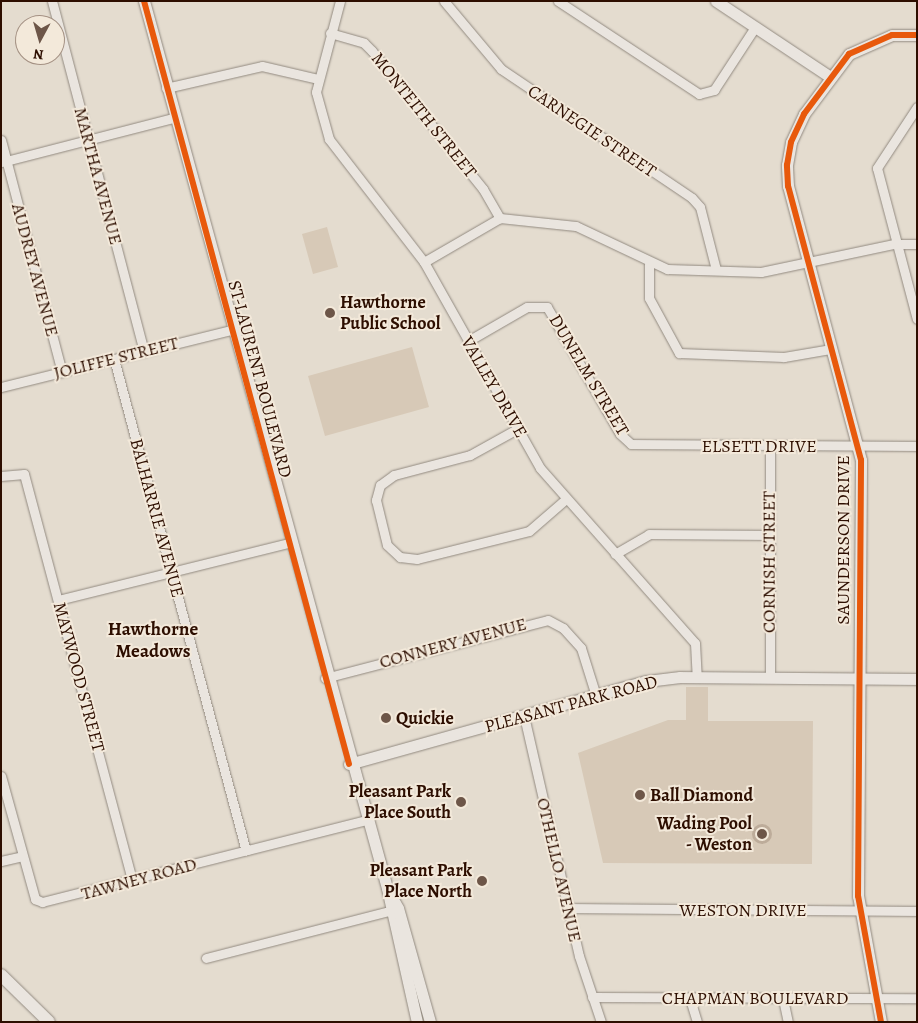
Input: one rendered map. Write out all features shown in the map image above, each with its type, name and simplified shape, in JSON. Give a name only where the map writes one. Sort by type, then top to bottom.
[{"type":"main road","points":[[1,975],[49,1022]]},
{"type":"street","name":"MARTHA AVENUE","points":[[52,1],[144,352]]},
{"type":"street","name":"ST-LAURENT BOULEVARD","points":[[144,1],[349,764],[387,888],[398,908],[429,1016]]},
{"type":"street","name":"VALLEY DRIVE","points":[[340,1],[318,78],[316,101],[329,140],[424,262],[540,468],[566,500],[695,643],[698,677]]},
{"type":"street","points":[[558,1],[700,94],[714,90],[755,28]]},
{"type":"street","points":[[716,1],[829,76]]},
{"type":"street","name":"CARNEGIE STREET","points":[[446,2],[500,69],[692,198],[700,207],[716,270]]},
{"type":"street","name":"MONTEITH STREET","points":[[330,34],[364,43],[372,51],[483,188],[500,218]]},
{"type":"street","name":"SAUNDERSON DRIVE","points":[[881,1022],[859,912],[858,446],[788,186],[787,165],[791,142],[829,76],[849,54],[867,43],[892,35],[917,35]]},
{"type":"street","points":[[166,88],[254,66],[318,78]]},
{"type":"street","points":[[917,107],[877,168],[894,244],[917,319]]},
{"type":"street","points":[[4,161],[174,118]]},
{"type":"street","name":"AUDREY AVENUE","points":[[1,140],[4,161],[62,372]]},
{"type":"street","points":[[424,262],[500,218],[576,226],[648,264],[667,269],[760,272],[894,244],[917,244]]},
{"type":"street","points":[[648,264],[649,298],[679,353],[784,357],[831,349]]},
{"type":"street","name":"DUNELM STREET","points":[[468,341],[527,307],[547,307],[620,434],[631,444]]},
{"type":"street","name":"JOLIFFE STREET","points":[[1,387],[231,330]]},
{"type":"street","name":"BALHARRIE AVENUE","points":[[114,359],[246,851]]},
{"type":"street","points":[[517,429],[470,455],[394,475],[380,484],[376,500],[387,545],[400,557],[417,559],[530,530],[566,500]]},
{"type":"street","name":"ELSETT DRIVE","points":[[631,444],[770,447],[917,446]]},
{"type":"street","name":"CORNISH STREET","points":[[770,447],[770,677]]},
{"type":"street","name":"MAYWOOD STREET","points":[[1,476],[24,474],[132,879]]},
{"type":"street","points":[[615,554],[649,534],[769,535]]},
{"type":"street","points":[[58,600],[289,543]]},
{"type":"street","name":"CONNERY AVENUE","points":[[326,678],[548,620],[563,628],[581,648],[596,696]]},
{"type":"street","name":"PLEASANT PARK ROAD","points":[[349,764],[647,681],[698,677],[917,678]]},
{"type":"street","name":"OTHELLO AVENUE","points":[[524,716],[568,908],[592,997],[601,1022]]},
{"type":"street","name":"TAWNEY ROAD","points":[[1,776],[35,899],[42,902],[366,820]]},
{"type":"street","points":[[1,861],[22,856]]},
{"type":"street","name":"ST-LAURENT BOULEVARD","points":[[387,888],[389,911],[416,1018]]},
{"type":"street","name":"WESTON DRIVE","points":[[568,908],[917,911]]},
{"type":"street","points":[[206,958],[389,911]]},
{"type":"street","name":"CHAPMAN BOULEVARD","points":[[592,997],[690,999],[917,998]]},
{"type":"street","points":[[690,999],[697,1022]]},
{"type":"street","points":[[783,999],[788,1022]]},
{"type":"street","points":[[416,1018],[429,1016]]},
{"type":"shaded area","points":[[327,227],[338,267],[313,274],[302,234]]},
{"type":"shaded area","points":[[412,347],[429,407],[325,436],[308,376]]},
{"type":"shaded area","points":[[686,687],[708,687],[708,721],[813,721],[812,864],[603,863],[578,753],[668,720],[686,720]]},
{"type":"shaded area","name":"Wading Pool - Weston","points":[[762,824],[769,827],[772,834],[769,841],[762,844],[755,841],[752,834],[755,827]]},
{"type":"cycle path","points":[[144,1],[349,764]]},
{"type":"cycle path","points":[[881,1022],[858,896],[861,460],[788,186],[787,165],[791,142],[804,114],[849,54],[892,35],[917,35]]},
{"type":"place","name":"Hawthorne Public School","points":[[330,313]]},
{"type":"place","name":"Quickie","points":[[386,718]]},
{"type":"place","name":"Ball Diamond","points":[[640,795]]},
{"type":"place","name":"Pleasant Park Place South","points":[[461,802]]},
{"type":"place","name":"Wading Pool - Weston","points":[[762,834]]},
{"type":"place","name":"Pleasant Park Place North","points":[[482,881]]},
{"type":"district","name":"Hawthorne Meadows","points":[[153,641]]}]
